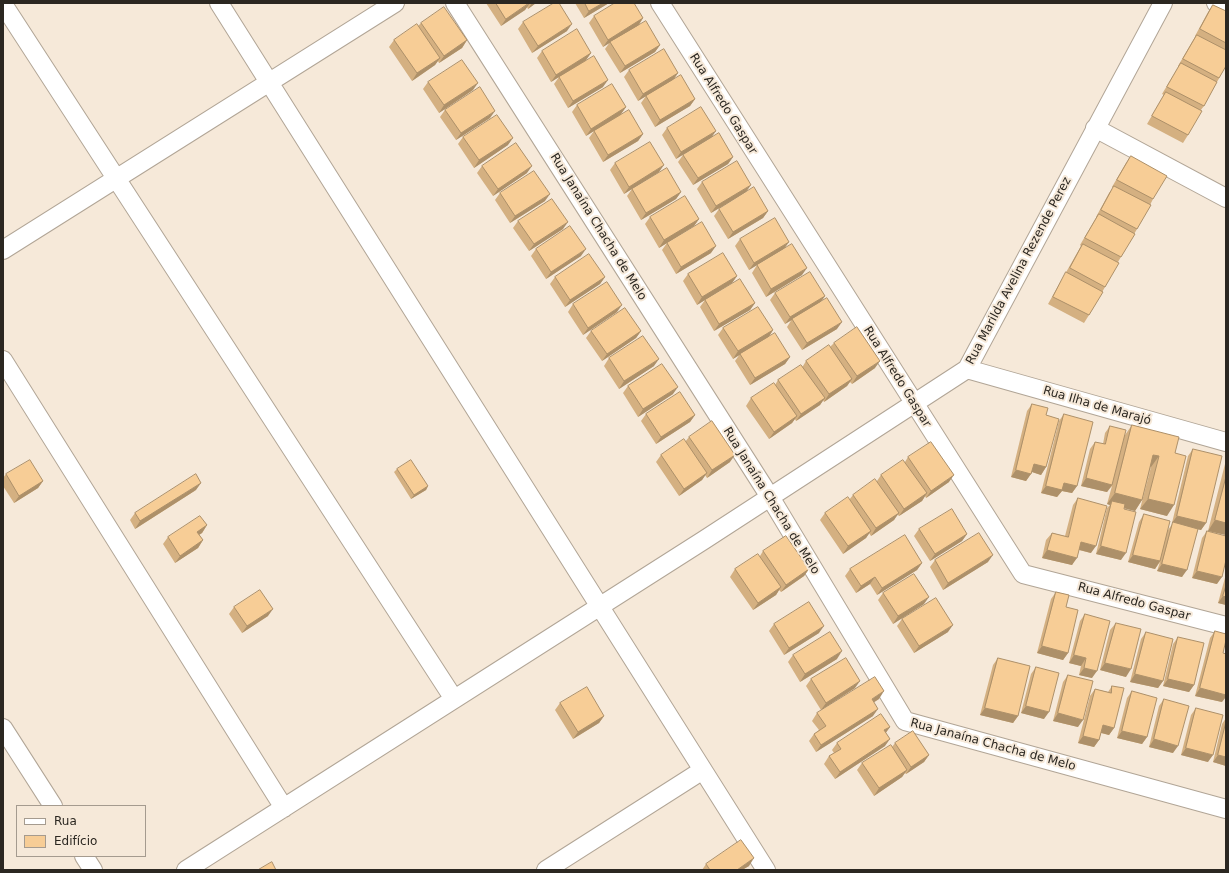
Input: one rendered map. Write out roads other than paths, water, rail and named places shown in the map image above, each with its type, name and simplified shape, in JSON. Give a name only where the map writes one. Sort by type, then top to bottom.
[{"type":"street","points":[[219,3],[766,870]]},
{"type":"street","points":[[3,250],[395,3]]},
{"type":"street","name":"Rua Janaína Chacha de Melo","points":[[455,3],[770,497],[905,721],[1226,809]]},
{"type":"street","name":"Rua Alfredo Gaspar","points":[[660,3],[1023,574],[1226,626]]},
{"type":"street","name":"Rua Marilda Avelina Rezende Perez","points":[[186,870],[704,540],[967,369],[1163,3]]},
{"type":"street","points":[[1216,3],[1226,9]]},
{"type":"street","points":[[3,4],[454,699]]},
{"type":"street","points":[[1095,128],[1226,198]]},
{"type":"street","points":[[3,360],[284,808]]},
{"type":"street","name":"Rua Ilha de Marajó","points":[[967,369],[1226,442]]},
{"type":"street","points":[[3,728],[52,805]]},
{"type":"street","points":[[546,870],[703,770]]},
{"type":"street","points":[[85,857],[93,870]]}]
